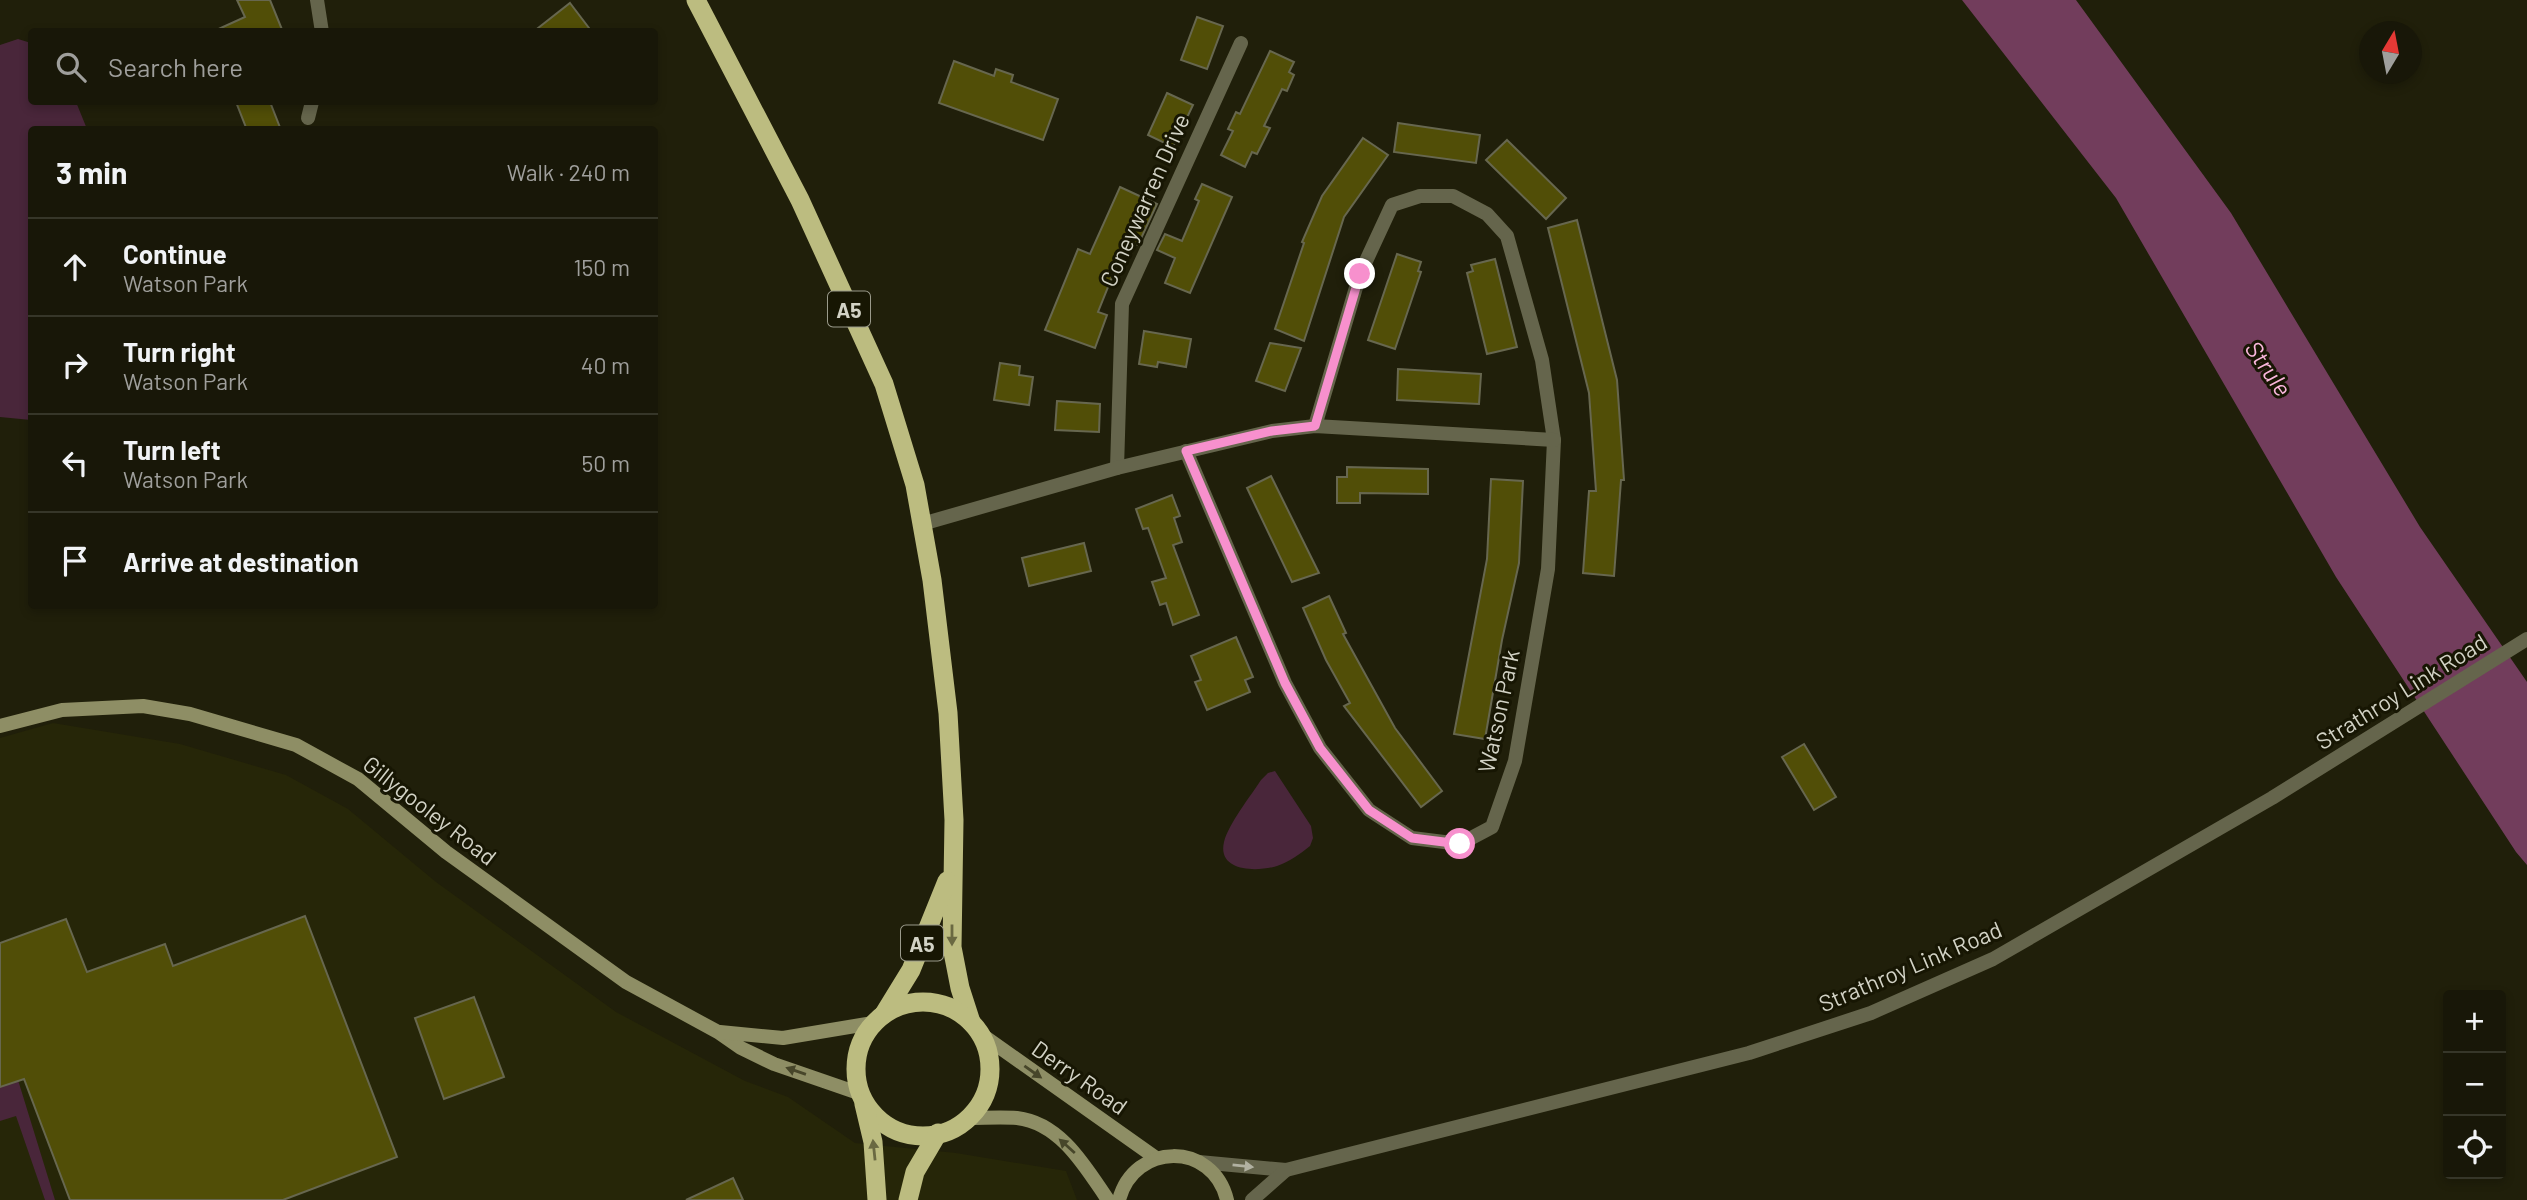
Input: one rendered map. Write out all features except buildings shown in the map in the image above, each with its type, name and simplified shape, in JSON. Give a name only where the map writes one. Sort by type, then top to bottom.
[{"type":"highway","name":"A5","points":[[696,0],[800,200],[884,384],[915,485],[932,580],[948,713],[954,820],[952,947],[960,988],[989,1060],[989,1081],[981,1102],[968,1118]]},
{"type":"highway","name":"A5","points":[[877,1200],[873,1142],[857,1082],[855,1063],[861,1042],[911,970],[952,867]]},
{"type":"highway","points":[[878,1019],[890,1010],[911,1002],[934,1002],[954,1009],[975,1027]]},
{"type":"highway","points":[[862,1097],[874,1116],[889,1127],[907,1134],[929,1136],[950,1130],[968,1118]]},
{"type":"highway","points":[[908,1200],[915,1172],[938,1133]]},
{"type":"main road","name":"Gillygooley Road","points":[[0,726],[62,710],[143,706],[190,714],[296,746],[359,779],[446,852],[626,982],[718,1032],[741,1048],[862,1097]]},
{"type":"main road","name":"Gillygooley Road","points":[[718,1032],[783,1038],[878,1019]]},
{"type":"main road","name":"Derry Road","points":[[975,1027],[1156,1158]]},
{"type":"main road","points":[[968,1118],[1019,1118],[1043,1127],[1073,1150],[1108,1200]]},
{"type":"main road","points":[[1119,1200],[1126,1181],[1133,1173],[1156,1158],[1172,1156],[1199,1162],[1215,1175],[1227,1200]]},
{"type":"street","points":[[317,0],[320,28]]},
{"type":"street","name":"Coneywarren Drive","points":[[1117,468],[1122,304],[1241,43]]},
{"type":"street","points":[[308,118],[311,105]]},
{"type":"street","name":"Watson Park","points":[[1186,451],[1285,683],[1320,748],[1369,810],[1412,838],[1460,844],[1492,827],[1515,761],[1549,569],[1554,440],[1542,360],[1507,236],[1487,214],[1453,196],[1420,196],[1392,205],[1360,274],[1315,426]]},
{"type":"street","points":[[922,524],[1117,468],[1272,431],[1315,426],[1554,440]]},
{"type":"street","name":"Strathroy Link Road","points":[[1199,1162],[1286,1170],[1749,1053],[1871,1013],[1993,959],[2272,798],[2527,639]]},
{"type":"street","name":"Strathroy Link Road","points":[[1252,1200],[1286,1170]]},
{"type":"shaded area","points":[[18,39],[28,42],[28,105],[77,105],[86,126],[28,126],[28,420],[0,417],[0,45]]},
{"type":"shaded area","points":[[53,723],[180,744],[286,775],[348,809],[436,882],[616,1012],[745,1081],[788,1097],[855,1143],[956,1153],[1066,1171],[1077,1200],[0,1200],[0,738]]},
{"type":"shaded area","points":[[1275,771],[1311,826],[1313,838],[1310,846],[1277,866],[1240,868],[1227,859],[1223,852],[1224,842],[1235,819],[1261,780],[1268,773]]},
{"type":"shaded area","points":[[18,1080],[55,1200],[45,1200],[16,1116],[0,1121],[0,1087]]},
{"type":"water","name":"Strule","points":[[1962,0],[2076,0],[2231,213],[2420,527],[2527,682],[2527,865],[2336,577],[2116,198]]},
{"type":"route","points":[[1360,274],[1315,426],[1272,431],[1186,451],[1285,683],[1320,748],[1369,810],[1412,838],[1460,844]]}]
